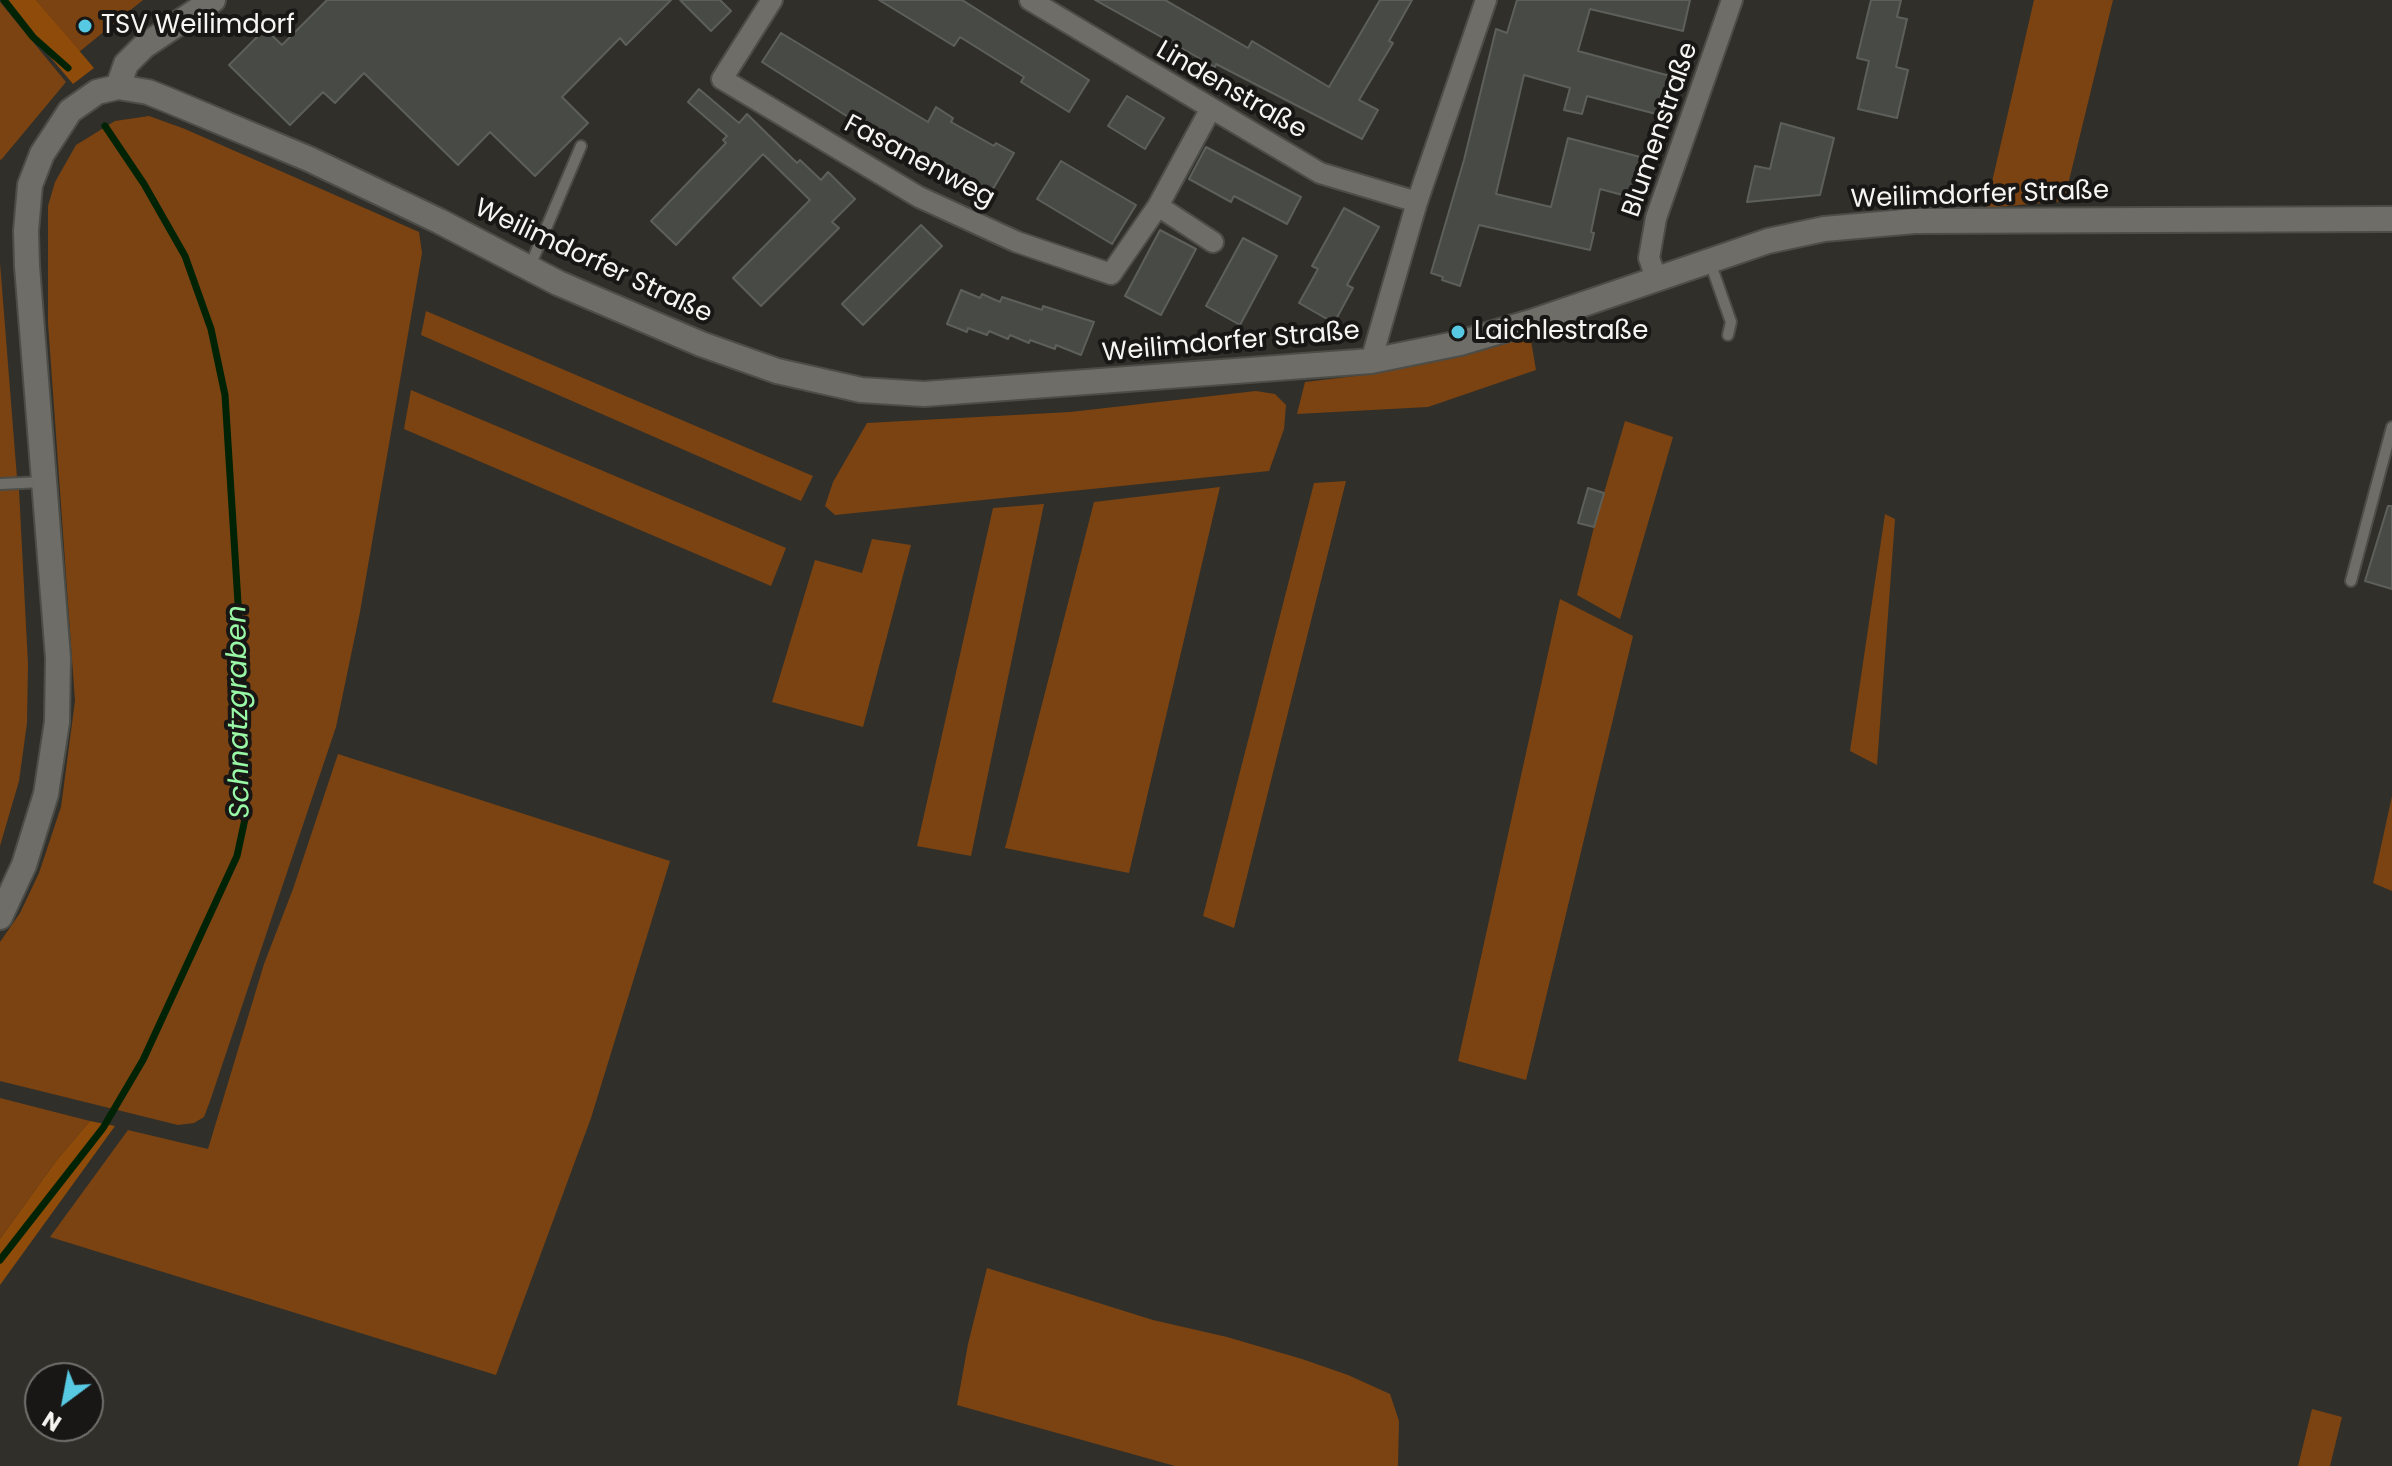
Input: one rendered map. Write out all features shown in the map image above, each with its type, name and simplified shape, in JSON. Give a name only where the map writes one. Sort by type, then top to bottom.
[{"type":"main road","points":[[0,917],[24,865],[46,794],[57,722],[58,658],[27,266],[30,185],[42,154],[70,111],[97,92],[118,87],[126,64],[144,46],[213,0]]},
{"type":"main road","name":"Weilimdorfer Straße","points":[[118,87],[148,92],[309,159],[558,283],[714,348],[777,371],[861,390],[924,394],[1371,361],[1460,343],[1768,241],[1824,229],[1915,221],[2392,219]]},
{"type":"street","name":"Fasanenweg","points":[[772,0],[722,79],[919,197],[1017,242],[1111,274],[1158,206],[1210,110]]},
{"type":"street","name":"Lindenstraße","points":[[1030,0],[1320,173],[1417,202]]},
{"type":"street","points":[[1060,19],[1069,0]]},
{"type":"street","points":[[1371,361],[1417,202],[1486,0]]},
{"type":"street","name":"Blumenstraße","points":[[1656,278],[1649,258],[1656,218],[1732,0]]},
{"type":"street","points":[[1158,206],[1213,242]]},
{"type":"lane","points":[[529,268],[581,146]]},
{"type":"lane","points":[[1709,261],[1731,322],[1728,335]]},
{"type":"lane","points":[[2351,581],[2392,427]]},
{"type":"lane","points":[[0,484],[44,482]]},
{"type":"shaded area","points":[[2,0],[36,0],[94,68],[73,84]]},
{"type":"shaded area","name":"TSV Weilimdorf","points":[[36,0],[143,0],[79,52]]},
{"type":"shaded area","points":[[2034,0],[2113,0],[2064,201],[1986,208]]},
{"type":"shaded area","points":[[0,2],[66,82],[1,160],[0,159]]},
{"type":"shaded area","points":[[149,116],[419,232],[422,253],[360,612],[336,727],[204,1117],[194,1123],[178,1125],[0,1081],[0,942],[20,913],[39,873],[61,807],[75,701],[48,323],[48,206],[55,182],[76,145],[115,121]]},
{"type":"shaded area","points":[[0,263],[17,478],[0,478]]},
{"type":"shaded area","points":[[426,311],[813,476],[801,501],[421,335]]},
{"type":"shaded area","points":[[1530,335],[1536,370],[1428,407],[1297,414],[1305,382],[1372,374]]},
{"type":"shaded area","points":[[411,390],[786,548],[771,586],[404,429]]},
{"type":"shaded area","points":[[1256,391],[1275,394],[1286,405],[1284,429],[1269,471],[835,515],[825,506],[833,482],[867,423],[1070,412]]},
{"type":"shaded area","points":[[1625,421],[1673,437],[1620,619],[1577,595]]},
{"type":"shaded area","points":[[1346,481],[1234,928],[1203,916],[1314,483]]},
{"type":"shaded area","points":[[1220,487],[1129,873],[1005,848],[1094,502]]},
{"type":"shaded area","points":[[0,490],[19,490],[28,664],[27,723],[19,781],[0,846]]},
{"type":"shaded area","points":[[1044,504],[971,856],[917,846],[993,508]]},
{"type":"shaded area","points":[[1885,514],[1895,519],[1877,765],[1850,751]]},
{"type":"shaded area","points":[[872,539],[911,545],[863,727],[772,702],[815,560],[862,573]]},
{"type":"shaded area","points":[[1560,599],[1633,636],[1526,1080],[1458,1061]]},
{"type":"shaded area","points":[[338,754],[670,861],[591,1118],[496,1375],[50,1237],[128,1130],[208,1149],[264,964],[293,889]]},
{"type":"shaded area","points":[[2392,796],[2392,891],[2373,883]]},
{"type":"shaded area","points":[[0,1098],[90,1121],[56,1161],[0,1239]]},
{"type":"shaded area","points":[[90,1121],[115,1126],[0,1285],[0,1239],[56,1161]]},
{"type":"shaded area","points":[[987,1268],[1153,1320],[1302,1359],[1390,1394],[1399,1421],[1398,1466],[1175,1466],[957,1405]]},
{"type":"shaded area","points":[[2312,1409],[2342,1417],[2330,1466],[2298,1466]]},
{"type":"building","points":[[327,0],[671,0],[626,45],[620,38],[562,97],[588,123],[535,176],[490,132],[458,165],[364,73],[335,103],[323,92],[290,125],[229,65],[265,29],[282,45]]},
{"type":"building","points":[[680,0],[720,0],[731,11],[711,31]]},
{"type":"building","points":[[879,0],[962,0],[1089,80],[1069,112],[1021,82],[1024,77],[960,37],[954,46]]},
{"type":"building","points":[[1095,0],[1165,0],[1248,48],[1252,41],[1329,87],[1380,0],[1412,0],[1389,41],[1393,43],[1359,100],[1378,110],[1362,139],[1216,64],[1215,67]]},
{"type":"building","points":[[1517,0],[1690,0],[1683,31],[1590,9],[1578,51],[1670,76],[1660,115],[1587,96],[1582,114],[1564,110],[1570,88],[1524,75],[1496,194],[1551,207],[1568,138],[1644,158],[1634,198],[1600,189],[1590,250],[1479,225],[1460,286],[1431,273],[1464,160],[1496,29],[1507,33]]},
{"type":"building","points":[[1871,0],[1901,0],[1897,17],[1907,19],[1896,67],[1908,70],[1897,118],[1858,109],[1869,61],[1857,58]]},
{"type":"building","points":[[781,33],[928,122],[936,107],[953,118],[951,122],[994,146],[996,143],[1014,153],[990,194],[896,138],[892,145],[762,62]]},
{"type":"building","points":[[699,89],[739,123],[747,114],[797,163],[800,160],[821,180],[828,172],[855,199],[832,222],[839,228],[761,306],[733,278],[810,200],[763,154],[676,245],[651,221],[726,143],[723,140],[727,136],[688,102]]},
{"type":"building","points":[[1127,96],[1164,118],[1145,149],[1108,126]]},
{"type":"building","points":[[1781,123],[1834,138],[1820,195],[1747,202],[1755,166],[1770,169]]},
{"type":"building","points":[[1206,147],[1301,197],[1287,224],[1234,196],[1231,202],[1189,179]]},
{"type":"building","points":[[1061,161],[1136,205],[1112,244],[1037,199]]},
{"type":"building","points":[[1344,208],[1379,227],[1347,285],[1353,288],[1334,323],[1299,303],[1318,269],[1312,266]]},
{"type":"building","points":[[921,225],[942,246],[863,325],[842,304]]},
{"type":"building","points":[[1160,230],[1196,249],[1161,315],[1125,296]]},
{"type":"building","points":[[1243,238],[1277,256],[1240,325],[1206,306]]},
{"type":"building","points":[[961,290],[1000,302],[1002,297],[1042,310],[1043,306],[1094,322],[1081,355],[1056,345],[1055,349],[1010,335],[1008,339],[989,331],[987,335],[968,328],[967,332],[947,324]]},
{"type":"building","points":[[1588,488],[1604,493],[1594,527],[1578,523]]},
{"type":"building","points":[[2388,506],[2392,506],[2392,589],[2365,581]]},
{"type":"waterway","name":"Schnatzgraben","points":[[4,0],[33,37],[68,68]]},
{"type":"waterway","name":"Schnatzgraben","points":[[0,1260],[103,1128],[143,1060],[237,856],[245,819],[244,699],[225,395],[211,329],[185,256],[144,184],[105,126]]},
{"type":"place","name":"TSV Weilimdorf","points":[[85,26]]},
{"type":"place","name":"Laichlestraße","points":[[1458,332]]}]
